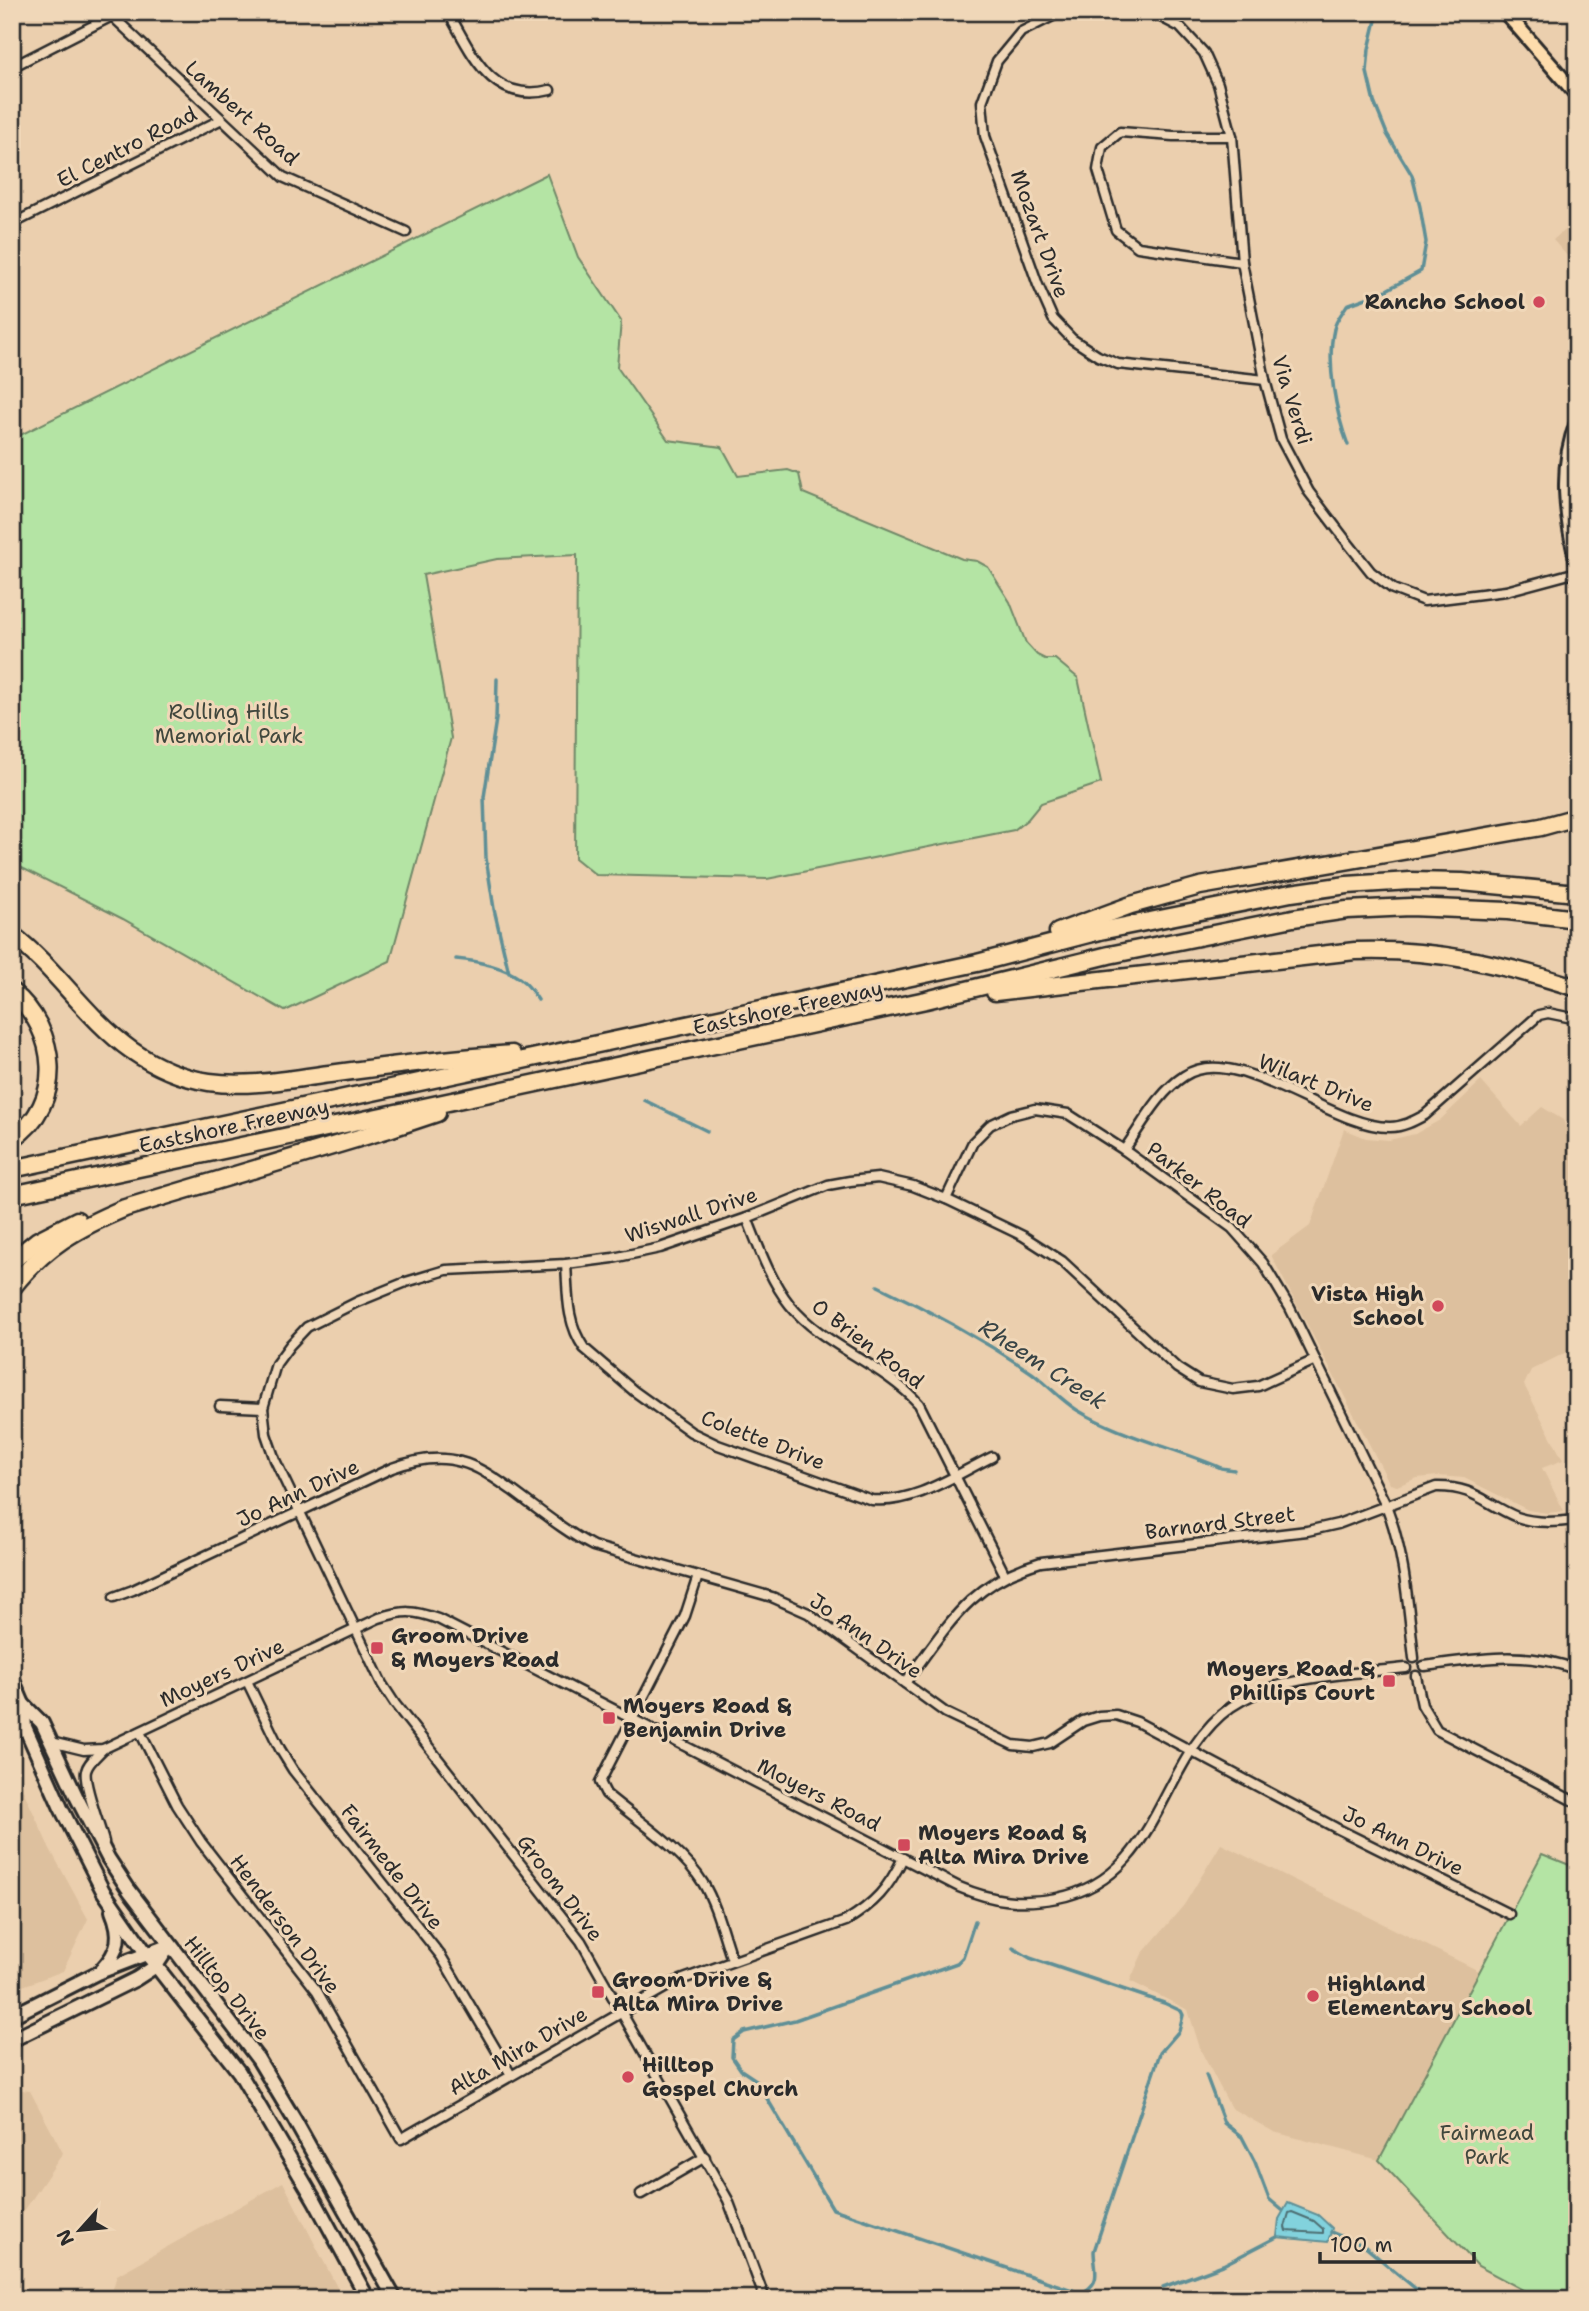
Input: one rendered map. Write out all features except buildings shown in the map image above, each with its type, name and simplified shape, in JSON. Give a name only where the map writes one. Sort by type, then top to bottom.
[{"type":"highway","points":[[976,962],[1131,905],[1200,886],[1541,827],[1577,817]]},
{"type":"highway","name":"Eastshore Freeway","points":[[12,1169],[976,962],[1100,931],[1291,894],[1348,885],[1410,881],[1462,882],[1577,893]]},
{"type":"highway","name":"Eastshore Freeway","points":[[12,1195],[926,1000],[1109,955],[1347,910],[1410,906],[1462,908],[1577,919]]},
{"type":"highway","points":[[12,935],[36,954],[118,1040],[145,1059],[202,1080],[227,1083],[258,1082],[447,1059],[577,1048]]},
{"type":"highway","points":[[926,1000],[1391,949],[1476,960],[1577,988]]},
{"type":"highway","points":[[12,992],[36,1017],[49,1049],[51,1067],[45,1099],[39,1112],[30,1125],[12,1139]]},
{"type":"highway","points":[[12,1288],[34,1262],[60,1240],[99,1219],[147,1201],[389,1129],[492,1092]]},
{"type":"highway","points":[[12,1203],[117,1172]]},
{"type":"highway","points":[[12,1261],[38,1240],[70,1223],[106,1210],[147,1201]]},
{"type":"main road","points":[[1505,12],[1577,95]]},
{"type":"main road","points":[[1577,423],[1567,468],[1566,499],[1569,530],[1577,563]]},
{"type":"main road","name":"Hilltop Drive","points":[[12,1678],[23,1704],[25,1727],[61,1808],[103,1891],[146,1953],[217,2041],[243,2078],[302,2177],[368,2299]]},
{"type":"main road","name":"Hilltop Drive","points":[[23,1704],[42,1723],[108,1858],[258,2060],[395,2299]]},
{"type":"main road","points":[[97,1973],[114,1954],[119,1935],[103,1891]]},
{"type":"main road","points":[[12,2016],[97,1973],[170,1945]]},
{"type":"main road","points":[[12,2040],[136,1979],[156,1966],[170,1945]]},
{"type":"street","points":[[448,12],[483,71],[494,81],[517,90],[539,92],[550,89]]},
{"type":"street","name":"Mozart Drive","points":[[1061,12],[1021,32],[997,61],[982,102],[985,136],[1053,320],[1072,340],[1098,356],[1118,364],[1265,380]]},
{"type":"street","name":"Via Verdi","points":[[1146,12],[1180,27],[1204,53],[1218,84],[1231,136],[1242,261],[1265,380],[1281,439],[1308,492],[1371,572],[1393,589],[1424,601],[1506,590],[1577,572]]},
{"type":"street","points":[[12,67],[110,14]]},
{"type":"street","name":"Lambert Road","points":[[110,14],[283,177],[407,232]]},
{"type":"street","name":"El Centro Road","points":[[12,224],[220,120]]},
{"type":"street","points":[[1231,136],[1120,132],[1102,147],[1098,170],[1116,230],[1138,247],[1242,261]]},
{"type":"street","name":"Wilart Drive","points":[[1124,1150],[1168,1087],[1187,1073],[1207,1067],[1238,1070],[1360,1122],[1392,1127],[1425,1115],[1539,1015],[1548,1013],[1577,1020]]},
{"type":"street","name":"Parker Road","points":[[946,1199],[973,1142],[990,1125],[1011,1115],[1035,1109],[1068,1114],[1124,1150],[1232,1228],[1270,1274],[1386,1505],[1402,1558],[1414,1658]]},
{"type":"street","name":"Wiswall Drive","points":[[355,1629],[275,1460],[266,1434],[263,1408],[276,1364],[307,1327],[357,1302],[406,1282],[446,1270],[566,1264],[660,1248],[747,1218],[828,1185],[878,1178],[913,1186],[946,1199],[1023,1236],[1062,1261],[1177,1368],[1199,1382],[1233,1389],[1258,1386],[1315,1360]]},
{"type":"street","name":"O Brien Road","points":[[747,1218],[769,1270],[792,1308],[817,1330],[905,1388],[919,1404],[1005,1574]]},
{"type":"street","name":"Colette Drive","points":[[566,1264],[569,1317],[574,1334],[584,1349],[634,1391],[691,1432],[719,1445],[872,1500],[889,1501],[906,1498],[992,1457]]},
{"type":"street","points":[[220,1406],[263,1408]]},
{"type":"street","name":"Jo Ann Drive","points":[[114,1597],[393,1468],[413,1461],[434,1459],[461,1462],[499,1481],[574,1536],[593,1546],[772,1597],[808,1613],[946,1713],[1013,1745],[1032,1747],[1050,1743],[1083,1721],[1099,1716],[1116,1715],[1137,1722],[1348,1834],[1509,1914]]},
{"type":"street","name":"Barnard Street","points":[[905,1683],[978,1592],[1005,1574],[1041,1562],[1307,1531],[1338,1524],[1436,1486],[1453,1486],[1469,1491],[1518,1517],[1546,1523],[1577,1520]]},
{"type":"street","points":[[698,1576],[685,1616],[600,1782],[606,1794],[693,1870],[704,1884],[732,1960]]},
{"type":"street","name":"Moyers Road","points":[[355,1629],[400,1611],[415,1611],[438,1619],[959,1887],[998,1900],[1031,1903],[1083,1891],[1115,1870],[1142,1840],[1191,1752],[1218,1718],[1261,1690],[1292,1683],[1406,1668]]},
{"type":"street","name":"Moyers Drive","points":[[103,1749],[355,1629]]},
{"type":"street","name":"Groom Drive","points":[[355,1629],[394,1704],[581,1941],[728,2200],[765,2299]]},
{"type":"street","points":[[1424,1666],[1502,1656],[1531,1657],[1577,1670]]},
{"type":"street","points":[[1416,1676],[1411,1675],[1406,1668],[1409,1660],[1414,1658],[1422,1661],[1424,1666]]},
{"type":"street","points":[[1416,1676],[1424,1666]]},
{"type":"street","points":[[1416,1676],[1422,1705],[1437,1730],[1577,1803]]},
{"type":"street","name":"Fairmede Drive","points":[[247,1681],[293,1770],[440,1956],[511,2075]]},
{"type":"street","name":"Henderson Drive","points":[[140,1732],[177,1805],[201,1842],[317,1991],[401,2138]]},
{"type":"street","points":[[51,1742],[84,1750],[103,1749]]},
{"type":"street","points":[[103,1749],[88,1766],[85,1783],[98,1817],[108,1858]]},
{"type":"street","name":"Alta Mira Drive","points":[[401,2138],[675,1982],[846,1921],[868,1907],[884,1892],[903,1858]]},
{"type":"street","points":[[641,2194],[705,2157]]},
{"type":"shaded area","points":[[1577,219],[1577,267],[1553,240]]},
{"type":"shaded area","name":"Vista High School","points":[[1481,1081],[1521,1126],[1542,1107],[1563,1120],[1577,1154],[1577,1347],[1531,1370],[1524,1385],[1563,1460],[1542,1468],[1564,1511],[1547,1513],[1528,1510],[1464,1478],[1438,1476],[1417,1478],[1397,1486],[1390,1484],[1271,1255],[1310,1226],[1344,1129],[1366,1138],[1389,1140],[1415,1134],[1440,1120]]},
{"type":"shaded area","points":[[12,1766],[49,1847],[88,1919],[63,1971],[12,1990]]},
{"type":"shaded area","name":"Highland Elementary School","points":[[1221,1844],[1481,1972],[1379,2160],[1274,2132],[1231,2108],[1201,2051],[1188,2010],[1130,1981],[1142,1954],[1184,1905]]},
{"type":"shaded area","points":[[12,2089],[30,2091],[63,2153],[12,2229]]},
{"type":"shaded area","points":[[283,2182],[343,2299],[110,2299],[117,2275]]},
{"type":"green space","name":"Rolling Hills Memorial Park","points":[[547,174],[578,257],[621,321],[617,367],[668,440],[722,447],[738,476],[788,470],[799,474],[803,493],[962,559],[977,561],[988,567],[1010,602],[1026,643],[1037,655],[1045,659],[1055,659],[1078,678],[1101,783],[1041,803],[1028,819],[1014,830],[767,879],[596,875],[575,858],[577,555],[497,559],[423,575],[451,738],[390,961],[285,1011],[123,919],[12,863],[12,439]]},
{"type":"green space","name":"Fairmead Park","points":[[1542,1854],[1577,1868],[1577,2299],[1540,2299],[1478,2266],[1379,2160]]},
{"type":"water","points":[[1288,2203],[1318,2215],[1332,2228],[1328,2242],[1277,2237],[1279,2219]]},
{"type":"waterway","points":[[1348,445],[1336,403],[1332,373],[1332,343],[1337,320],[1347,305],[1383,292],[1421,271],[1426,242],[1412,175],[1387,134],[1374,102],[1367,72],[1369,49],[1378,12]]},
{"type":"waterway","name":"Rheem Creek","points":[[497,679],[496,719],[484,797],[486,858],[494,909],[509,973]]},
{"type":"waterway","name":"Rheem Creek","points":[[456,959],[483,963],[510,972],[526,984],[538,1000]]},
{"type":"waterway","name":"Rheem Creek","points":[[644,1100],[707,1131]]},
{"type":"waterway","name":"Rheem Creek","points":[[878,1286],[995,1349],[1032,1373],[1071,1406],[1094,1419],[1130,1435],[1221,1468],[1234,1470]]},
{"type":"waterway","points":[[975,1921],[963,1957],[957,1963],[795,2020],[744,2032],[733,2040],[732,2057],[741,2070],[756,2080],[833,2209],[1075,2291],[1085,2291],[1094,2283],[1094,2251],[1160,2053],[1179,2031],[1183,2015],[1181,2011],[1164,2003],[1030,1958],[1013,1948]]},
{"type":"waterway","points":[[1206,2075],[1224,2123],[1242,2137],[1269,2199],[1282,2210]]},
{"type":"waterway","points":[[1331,2232],[1363,2245],[1428,2299]]},
{"type":"waterway","points":[[1163,2287],[1223,2265],[1277,2237]]},
{"type":"place","name":"Rancho School","points":[[1539,302]]},
{"type":"place","name":"Vista High School","points":[[1438,1306]]},
{"type":"place","name":"Groom Drive & Moyers Road","points":[[377,1648]]},
{"type":"place","name":"Moyers Road & Phillips Court","points":[[1389,1681]]},
{"type":"place","name":"Moyers Road & Benjamin Drive","points":[[609,1718]]},
{"type":"place","name":"Moyers Road & Alta Mira Drive","points":[[904,1845]]},
{"type":"place","name":"Groom Drive & Alta Mira Drive","points":[[598,1992]]},
{"type":"place","name":"Highland Elementary School","points":[[1313,1996]]},
{"type":"place","name":"Hilltop Gospel Church","points":[[628,2077]]}]
